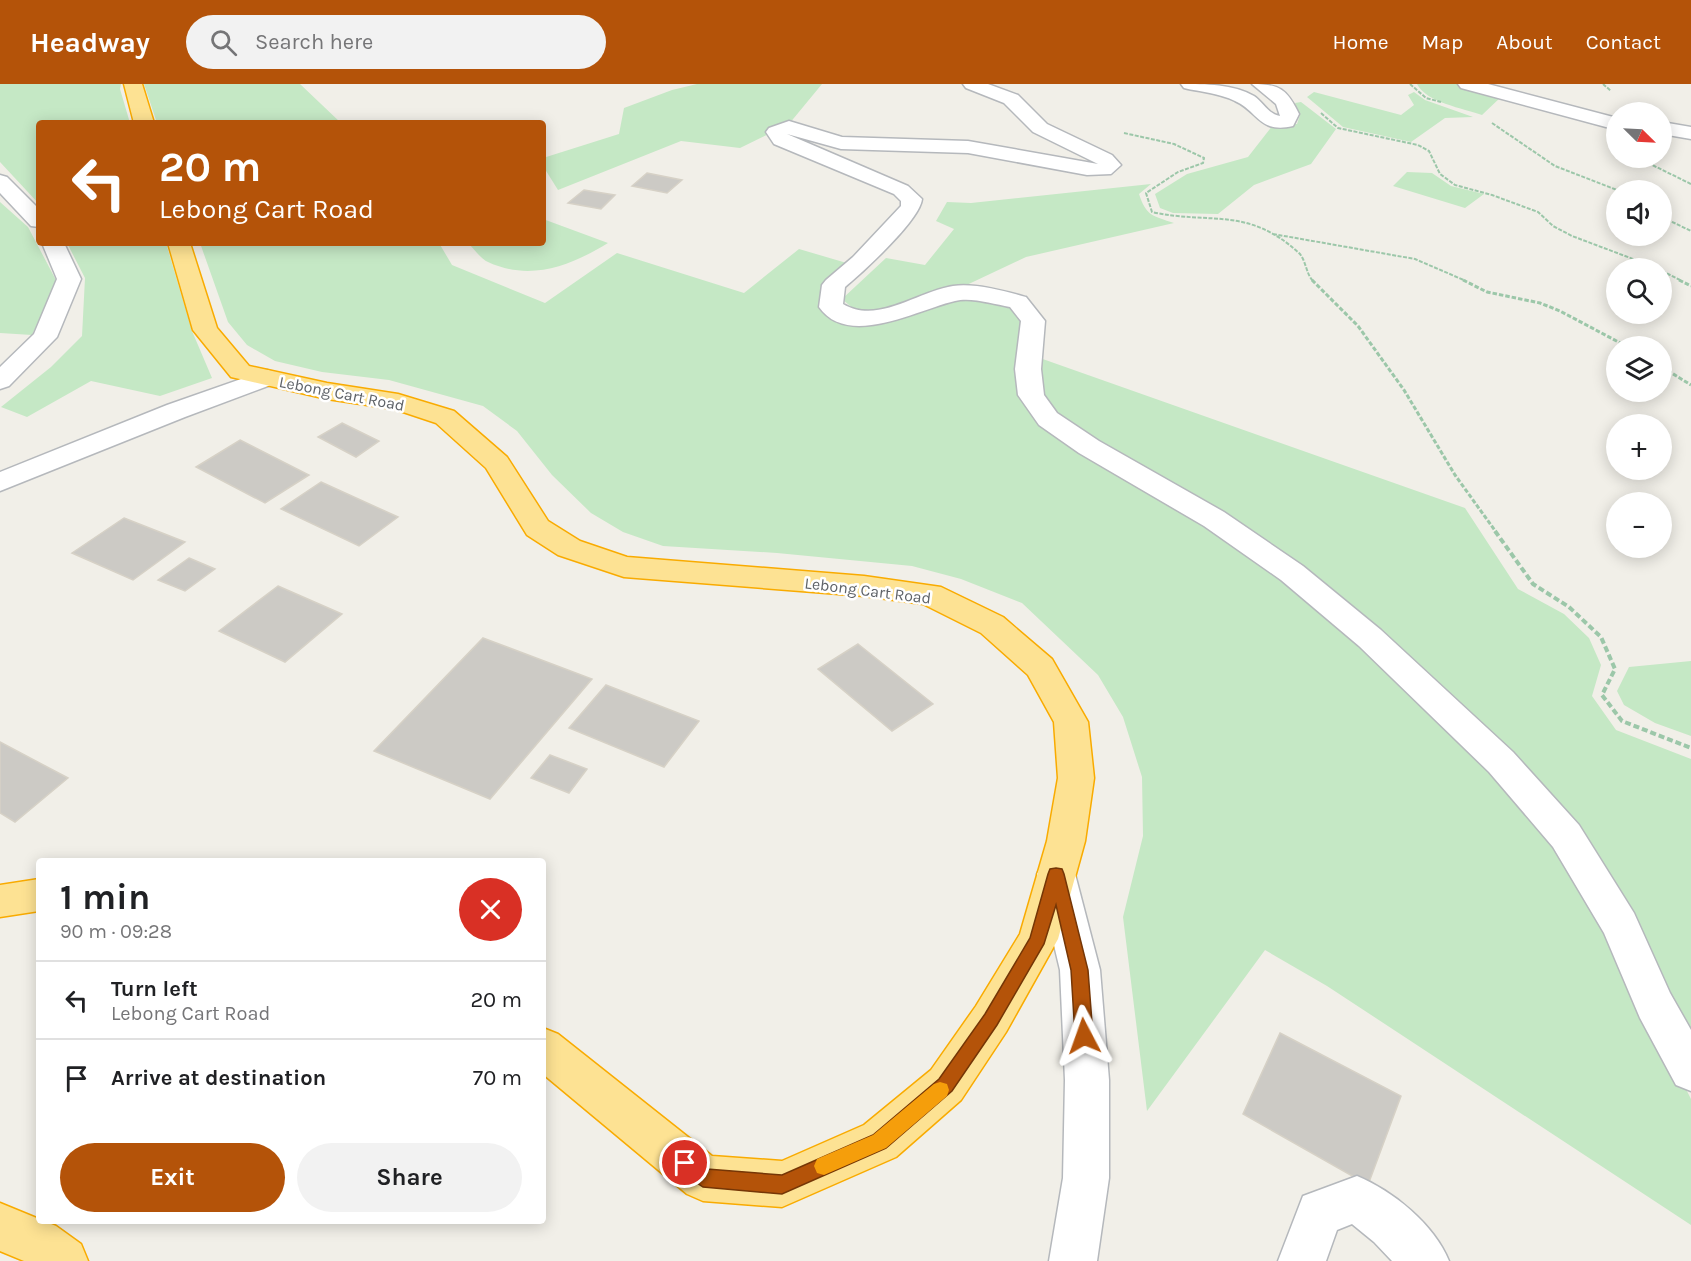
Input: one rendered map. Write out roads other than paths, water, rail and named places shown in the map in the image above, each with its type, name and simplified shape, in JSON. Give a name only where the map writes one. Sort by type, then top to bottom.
[{"type":"highway","points":[[133,84],[143,120]]},
{"type":"highway","name":"Lebong Cart Road","points":[[180,246],[205,330],[240,372],[327,391],[398,402],[445,417],[497,463],[537,528],[569,548],[624,567],[864,586],[930,594],[992,625],[1040,667],[1071,722],[1076,778],[1066,841],[1038,939],[991,1019],[946,1085],[880,1141],[782,1184],[703,1178],[546,1050]]},
{"type":"highway","points":[[0,901],[36,895]]},
{"type":"highway","points":[[0,1227],[39,1243],[64,1261]]},
{"type":"street","points":[[972,84],[1011,99],[1040,128],[1105,159],[1110,165],[1104,170],[1086,169],[968,147],[851,144],[789,127],[776,132],[781,140],[902,190],[912,199],[911,207],[861,262],[834,285],[831,307],[848,317],[884,318],[955,293],[984,295],[1018,302],[1033,321],[1028,369],[1031,395],[1048,419],[1089,447],[1214,519],[1292,573],[1370,638],[1439,702],[1501,762],[1566,836],[1620,925],[1655,1005],[1691,1071]]},
{"type":"street","points":[[1190,84],[1246,99],[1262,116],[1272,122],[1286,122],[1290,114],[1284,101],[1265,86]]},
{"type":"street","points":[[1467,84],[1606,121]]},
{"type":"street","points":[[1672,130],[1691,133]]},
{"type":"street","points":[[0,181],[36,218]]},
{"type":"street","points":[[0,381],[45,337],[69,279],[54,246]]},
{"type":"street","points":[[0,482],[176,411],[267,378]]},
{"type":"street","points":[[1056,874],[1080,970],[1087,1080],[1086,1178],[1073,1261]]},
{"type":"street","points":[[1302,1261],[1320,1213],[1357,1199],[1391,1225],[1425,1261]]}]
